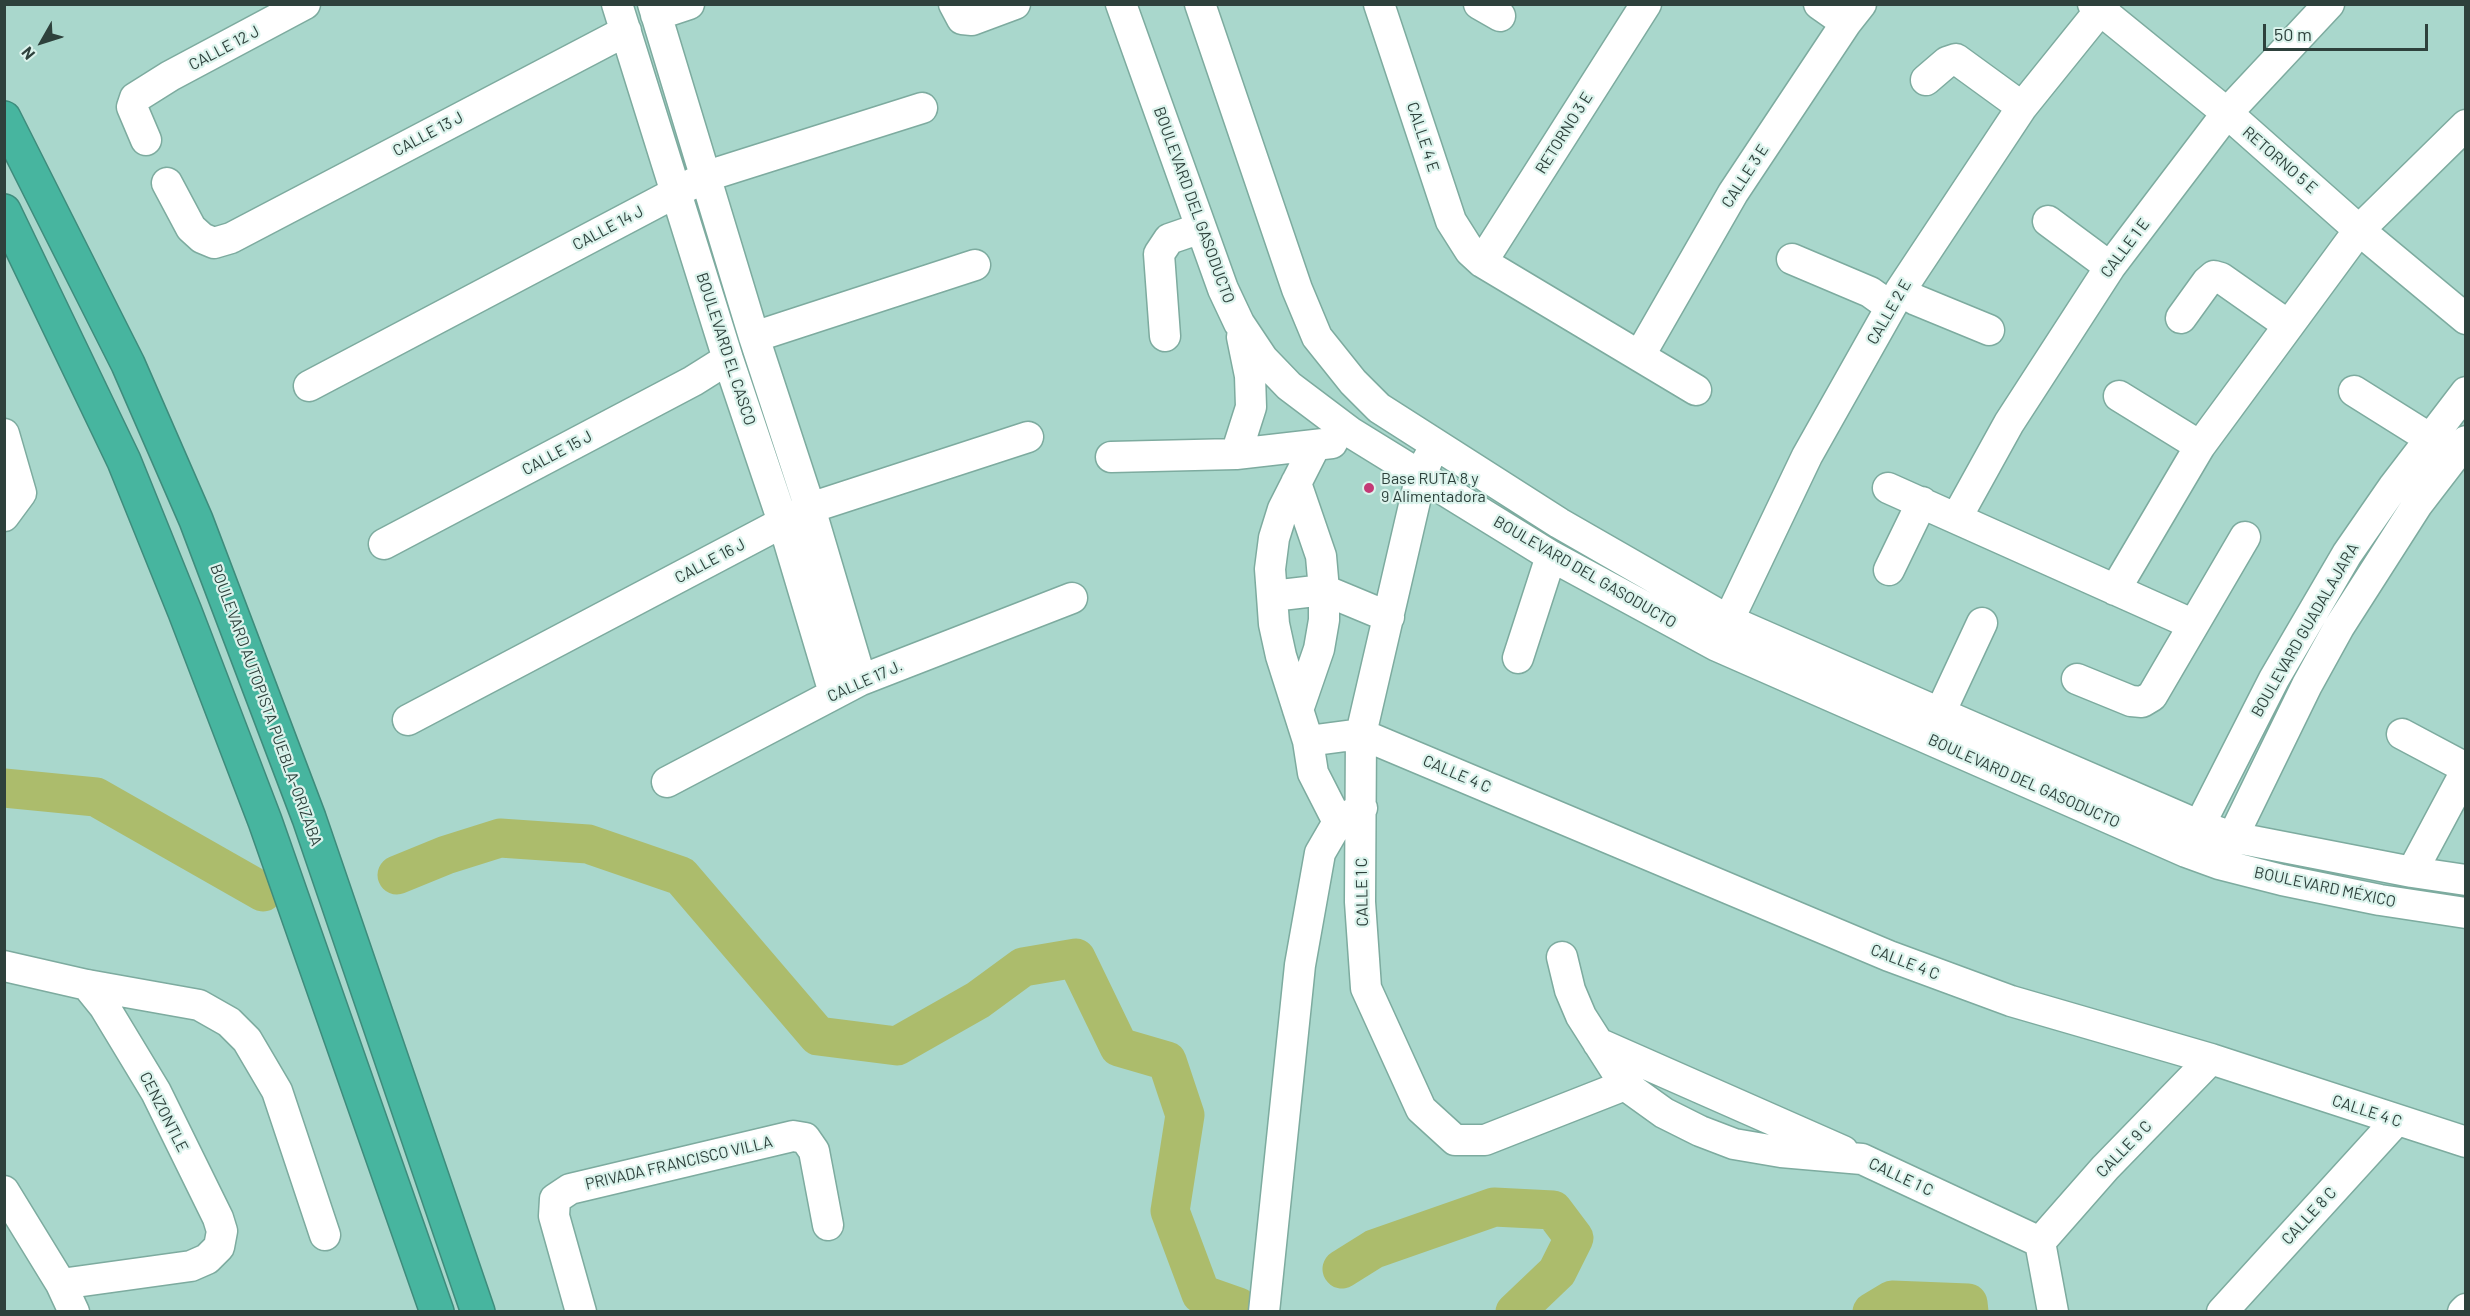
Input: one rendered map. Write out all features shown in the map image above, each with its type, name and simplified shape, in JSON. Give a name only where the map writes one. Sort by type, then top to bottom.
[{"type":"highway","name":"BOULEVARD AUTOPISTA PUEBLA-ORIZABA","points":[[4,118],[123,354],[196,520],[309,818],[478,1311]]},
{"type":"highway","points":[[4,211],[124,461],[185,612],[265,821],[437,1311]]},
{"type":"street","name":"CALLE 12 J","points":[[146,140],[132,107],[135,98],[143,91],[305,4]]},
{"type":"street","points":[[655,10],[689,4]]},
{"type":"street","points":[[954,4],[962,19],[972,20],[1015,4]]},
{"type":"street","name":"BOULEVARD DEL GASODUCTO","points":[[1120,4],[1223,289],[1239,323],[1263,359],[1289,386],[1350,432],[1551,556],[1722,633],[2186,852]]},
{"type":"street","name":"BOULEVARD DEL GASODUCTO","points":[[1200,4],[1297,290],[1317,337],[1353,382],[1379,408],[1558,523],[1722,633],[1940,714],[2198,825]]},
{"type":"street","name":"CALLE 4 E","points":[[1379,4],[1451,220],[1470,251],[1482,262]]},
{"type":"street","name":"RETORNO 3 E","points":[[1482,262],[1646,4]]},
{"type":"street","points":[[1819,4],[1854,14]]},
{"type":"street","name":"CALLE 1 E","points":[[1957,517],[2009,423],[2110,267],[2227,113],[2329,4]]},
{"type":"street","name":"RETORNO 5 E","points":[[2099,6],[2466,319]]},
{"type":"street","name":"CALLE 2 E","points":[[1722,633],[1807,456],[1896,299],[2022,106],[2099,6]]},
{"type":"street","name":"BOULEVARD EL CASCO","points":[[655,10],[754,337],[810,508],[861,680]]},
{"type":"street","name":"CALLE 3 E","points":[[1640,355],[1733,193],[1854,14]]},
{"type":"street","name":"BOULEVARD EL CASCO","points":[[622,18],[728,359],[783,522],[834,693]]},
{"type":"street","name":"CALLE 13 J","points":[[167,183],[191,228],[202,238],[214,243],[231,238],[622,18]]},
{"type":"street","points":[[1926,80],[1947,62],[1956,59],[2022,106]]},
{"type":"street","name":"CALLE 14 J","points":[[309,386],[707,176],[922,108]]},
{"type":"street","points":[[2115,590],[2200,446],[2288,325],[2360,230],[2466,125]]},
{"type":"street","points":[[2048,222],[2110,267]]},
{"type":"street","points":[[1165,336],[1159,254],[1169,239],[1201,228]]},
{"type":"street","points":[[1792,259],[1870,292],[1896,299],[1916,300],[1989,330]]},
{"type":"street","points":[[1482,262],[1696,390]]},
{"type":"street","points":[[754,337],[975,265]]},
{"type":"street","points":[[2181,318],[2214,276],[2221,278],[2288,325]]},
{"type":"street","points":[[1236,454],[1251,407],[1250,376],[1239,323]]},
{"type":"street","name":"CALLE 15 J","points":[[384,544],[693,381],[728,359]]},
{"type":"street","points":[[1111,457],[1236,454],[1336,442],[1350,432],[1353,382]]},
{"type":"street","points":[[2354,391],[2429,438]]},
{"type":"street","name":"BOULEVARD GUADALAJARA","points":[[2186,852],[2274,679],[2311,613],[2347,554],[2429,438],[2466,392]]},
{"type":"street","points":[[2119,396],[2200,446]]},
{"type":"street","points":[[4,434],[21,493],[4,516]]},
{"type":"street","name":"CALLE 16 J","points":[[408,720],[810,508],[1028,437]]},
{"type":"street","name":"BOULEVARD GUADALAJARA","points":[[2219,864],[2307,685],[2339,627],[2417,505],[2466,441]]},
{"type":"street","name":"CALLE 1 C","points":[[1434,444],[1421,475],[1361,734],[1350,815],[1360,902],[1366,988],[1421,1109],[1455,1140],[1485,1140],[1625,1085]]},
{"type":"street","points":[[1264,1311],[1300,965],[1320,853],[1350,815],[1313,773],[1308,741],[1281,656],[1274,624],[1270,569],[1274,538],[1283,509],[1315,446]]},
{"type":"street","points":[[1296,483],[1321,556],[1324,590],[1324,620],[1319,649],[1298,710]]},
{"type":"street","points":[[1888,488],[2192,624]]},
{"type":"street","points":[[1889,570],[1922,502]]},
{"type":"street","points":[[2077,679],[2131,701],[2142,702],[2152,696],[2161,685],[2192,624],[2245,537]]},
{"type":"street","points":[[1518,658],[1551,556]]},
{"type":"street","points":[[1272,596],[1324,590],[1389,617]]},
{"type":"street","name":"CALLE 17 J.","points":[[667,782],[861,680],[1072,598]]},
{"type":"street","points":[[1940,714],[1982,623]]},
{"type":"street","points":[[1308,741],[1361,734]]},
{"type":"street","name":"CALLE 4 C","points":[[1361,734],[1889,956],[2011,1001],[2211,1059],[2466,1142]]},
{"type":"street","points":[[2402,734],[2466,770],[2412,872]]},
{"type":"street","name":"BOULEVARD MÉXICO","points":[[2198,825],[2232,837],[2412,872],[2466,880]]},
{"type":"street","name":"BOULEVARD MÉXICO","points":[[2186,852],[2219,864],[2282,880],[2369,898],[2466,913]]},
{"type":"street","name":"CALLE 1 C","points":[[1562,957],[1570,990],[1581,1016],[1625,1085],[1664,1113],[1700,1131],[1734,1144],[1781,1152],[1862,1159],[2040,1242]]},
{"type":"street","points":[[4,966],[87,985],[199,1005],[229,1022],[247,1040],[277,1091],[325,1235]]},
{"type":"street","name":"CENZONTLE","points":[[61,1284],[191,1266],[207,1259],[219,1247],[222,1231],[218,1218],[156,1092],[104,1006],[87,985]]},
{"type":"street","points":[[1598,1043],[1862,1159]]},
{"type":"street","name":"CALLE 9 C","points":[[2040,1242],[2105,1168],[2211,1059]]},
{"type":"street","name":"CALLE 8 C","points":[[2222,1311],[2396,1121]]},
{"type":"street","name":"PRIVADA FRANCISCO VILLA","points":[[581,1311],[554,1216],[555,1199],[570,1189],[793,1136],[806,1138],[814,1151],[828,1226]]},
{"type":"street","points":[[4,1191],[13,1226],[61,1284],[74,1311]]},
{"type":"street","points":[[2040,1242],[2053,1311]]},
{"type":"waterway","points":[[4,788],[96,797],[263,892]]},
{"type":"waterway","points":[[397,875],[446,855],[500,838],[588,844],[681,876],[818,1036],[897,1046],[978,1000],[1023,967],[1076,958],[1119,1047],[1167,1061],[1185,1115],[1170,1211],[1201,1294],[1238,1307]]},
{"type":"waterway","points":[[1342,1269],[1374,1249],[1494,1207],[1553,1210],[1574,1238],[1557,1272],[1515,1312]]},
{"type":"waterway","points":[[1872,1312],[1892,1300],[1968,1303],[1969,1312]]},
{"type":"place","name":"Base RUTA 8 y 9 Alimentadora","points":[[1369,488]]}]
